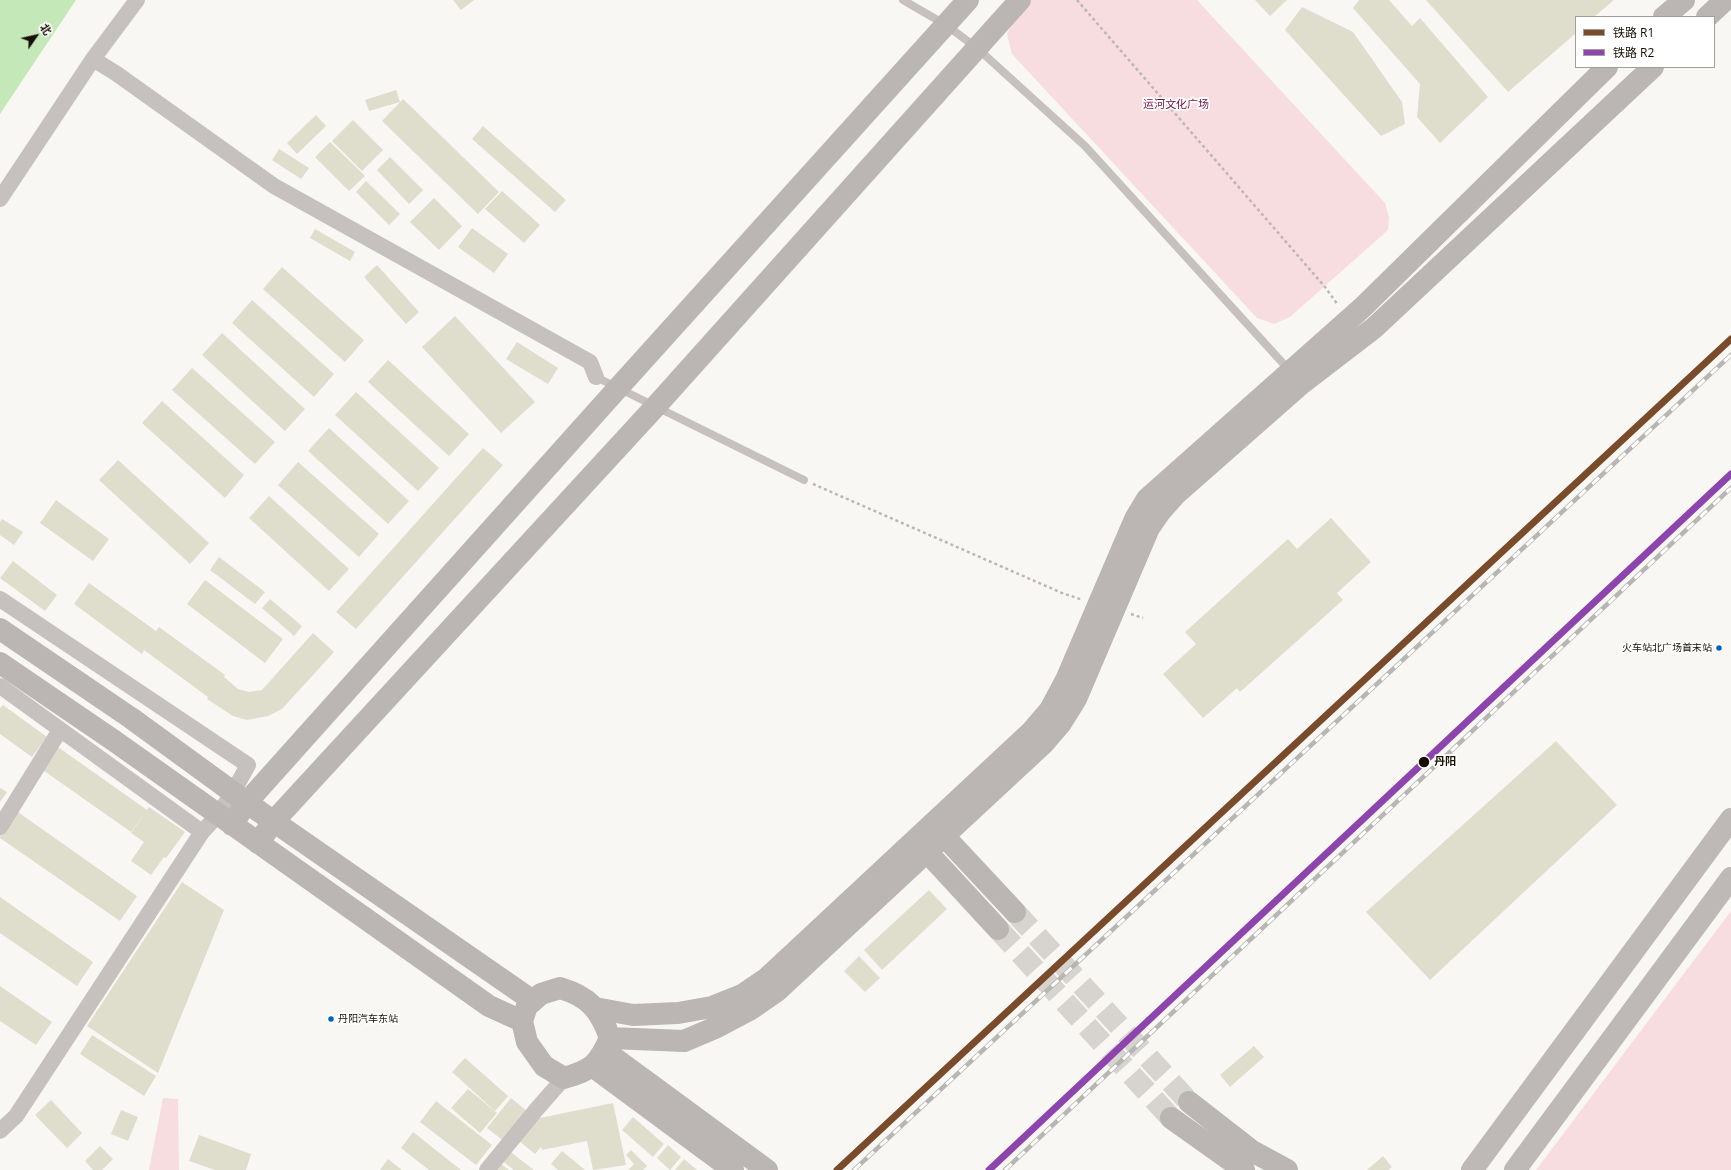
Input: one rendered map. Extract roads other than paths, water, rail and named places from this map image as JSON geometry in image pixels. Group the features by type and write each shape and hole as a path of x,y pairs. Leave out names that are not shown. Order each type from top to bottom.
{"main road":[{"path":"1472,1170 1731,819"},
{"path":"1515,1170 1731,878"}],"street":[{"path":"0,199 92,60 137,0"},
{"path":"0,1131 16,1116 202,832 225,820 241,797 618,388 968,0"},
{"path":"258,843 274,821 656,406 1020,0"},
{"path":"1665,16 1684,0"},
{"path":"1708,16 1725,0"},
{"path":"92,60 118,74 274,186 590,362 596,377"},
{"path":"1296,378 1349,319 1607,68"},
{"path":"602,1052 684,1040 717,1027 751,1009 777,991 932,839 1050,710 1106,607 1135,518 1147,499 1296,378 1374,328 1652,68"},
{"path":"0,599 248,765 241,797"},
{"path":"0,629 131,718 274,821 533,1001"},
{"path":"0,663 113,740 489,1006 522,1021"},
{"path":"0,686 202,832"},
{"path":"0,827 60,730"},
{"path":"932,839 1014,912"},
{"path":"932,839 998,929"},
{"path":"596,1008 633,1015 678,1013 712,1007 742,995 767,978 932,839"},
{"path":"487,1170 564,1078 585,1072 602,1052 604,1021 596,1008 577,993 560,988 541,994 527,1006 522,1021 527,1042 544,1066 564,1078"},
{"path":"602,1052 733,1170"},
{"path":"602,1052 767,1170"},
{"path":"1189,1102 1252,1151 1287,1170"},
{"path":"1171,1118 1244,1170"}],"lane":[{"path":"902,0 946,25 977,48 1085,146 1296,378"},
{"path":"596,377 804,480"}],"tunnel":[{"path":"1015,912 1189,1102"},
{"path":"998,929 1171,1118"}],"railway":[{"path":"854,1170 1731,355"},
{"path":"989,1170 1731,474"},
{"path":"1005,1170 1731,488"}],"rail line":[{"name":"R1","path":"837,1170 1731,339"},
{"name":"R2","path":"989,1170 1731,474"}],"place":[{"name":"火车站北广场首末站","path":"1719,648"},
{"name":"丹阳","path":"1424,762"},
{"name":"丹阳汽车东站","path":"331,1019"}],"park label":[{"name":"运河文化广场","path":"1176,105"}]}
